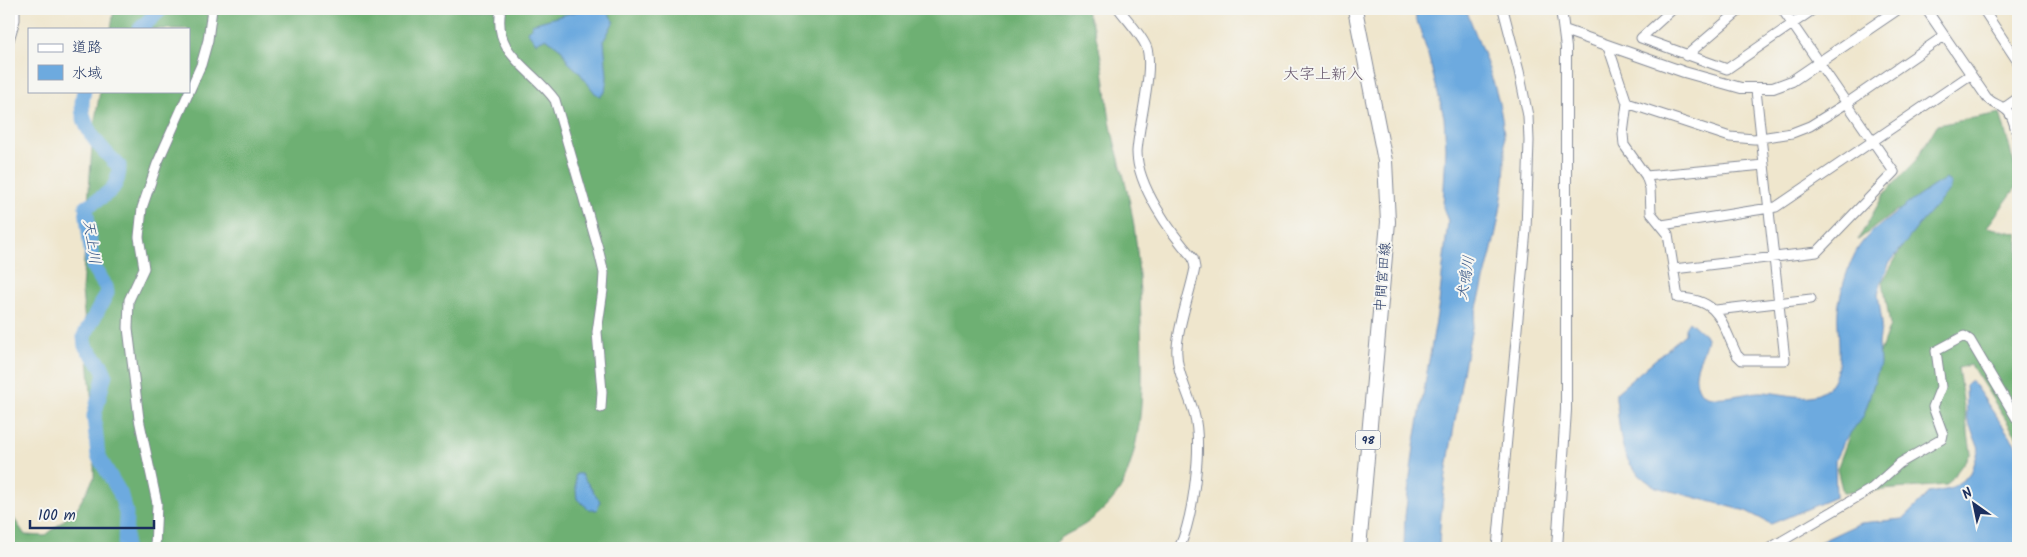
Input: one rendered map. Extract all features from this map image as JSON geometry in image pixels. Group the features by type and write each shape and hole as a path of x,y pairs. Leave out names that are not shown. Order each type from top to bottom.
{"main road":[{"name":"中間宮田線","path":"1355,9 1385,162 1388,222 1360,548"}],"street":[{"path":"9,40 15,20 15,9"},
{"path":"190,88 208,40 212,9"},
{"path":"501,9 498,26 502,38 516,61 546,88 555,100 598,248 604,273 597,332 602,392 601,408"},
{"path":"1119,9 1148,52 1146,92 1137,153 1140,168 1154,205 1193,258 1195,268 1177,348 1184,384 1198,430 1198,448 1186,532 1179,548"},
{"path":"1497,548 1526,230 1529,141 1528,116 1520,71 1503,9"},
{"path":"1556,548 1566,410 1564,30 1562,9"},
{"path":"1673,9 1641,38 1686,56 1727,69 1814,9"},
{"path":"1686,56 1741,9"},
{"path":"1674,269 1818,252 1894,172 1782,9"},
{"path":"1564,30 1684,72 1741,88 1756,90 1773,88 1792,81 1898,9"},
{"path":"1926,9 1987,98 1995,106 2004,108 2012,118 2018,139"},
{"path":"1983,9 2018,62"},
{"path":"1626,102 1730,137 1761,138 1792,133 1810,126 1847,103 1944,36"},
{"path":"1608,46 1626,102 1622,134 1624,145 1646,176 1650,188 1651,213 1668,234 1678,298 1693,298 1709,304 1716,310 1737,355 1742,360 1785,360 1756,90"},
{"path":"1662,225 1670,222 1776,207 1970,75"},
{"path":"155,548 157,503 139,419 128,328 129,300 144,268 139,237 142,208 157,164 188,92"},
{"path":"2004,108 2018,98"},
{"path":"1646,176 1764,165"},
{"path":"1716,310 1810,299"},
{"path":"1770,548 1871,489 1900,463 1942,439 1943,434 1933,407 1933,401 1942,387 1936,356 1940,347 1964,336 1970,340 2018,421"}],"green space":[{"path":"114,9 1085,9 1096,37 1103,66 1111,126 1133,218 1138,264 1142,365 1141,405 1135,445 1123,484 1116,496 1101,512 1084,525 1063,537 1051,548 9,548 9,511 25,535 45,536 76,510 94,478 94,428 82,290 93,132 100,92 190,92 190,28 111,28"},
{"path":"2000,113 2018,178 2018,185 1987,227 2018,234 2018,439 1971,365 1958,368 1971,453 1947,485 1843,493 1837,469 1890,325 1883,281 1921,214 1897,210 1858,240 1884,194 1915,162 1937,125"}],"water":[{"path":"585,9 605,9 614,21 604,40 607,77 605,92 600,96 595,93 579,72 568,62 562,50 546,38 536,43 527,31 532,28 532,24"},
{"name":"犬鳴川","path":"1413,9 1466,9 1495,87 1504,135 1504,184 1496,232 1465,362 1445,484 1439,548 1404,548 1405,516 1414,447 1439,303 1448,221 1443,207 1446,148 1444,117 1427,51"},
{"path":"1946,179 1951,183 1949,191 1919,225 1889,264 1881,283 1878,294 1882,322 1879,343 1880,364 1864,415 1842,444 1835,461 1836,497 1771,524 1746,511 1656,487 1637,473 1626,457 1623,448 1616,393 1685,334 1685,328 1689,321 1707,337 1696,377 1700,391 1705,395 1727,397 1765,392 1808,396 1821,392 1830,385 1838,366 1839,303 1848,270 1859,246 1870,234 1891,217"},
{"path":"1971,380 2018,448 2018,548 1807,548 1860,523 1903,519 1929,493 1950,489 1971,474 1979,449 1967,418 1966,384"},
{"path":"576,474 581,474 600,501 597,510 589,509 577,499"}],"waterway":[{"name":"天上川","path":"141,28 161,9"},
{"name":"天上川","path":"84,92 83,113 90,133 119,166 117,182 114,187 86,207 93,267 106,287 107,293 84,336 85,346 101,365 105,374 94,416 98,456 120,493 126,513 125,548"}],"district":[{"name":"大字上新入","path":"1323,74"}]}
